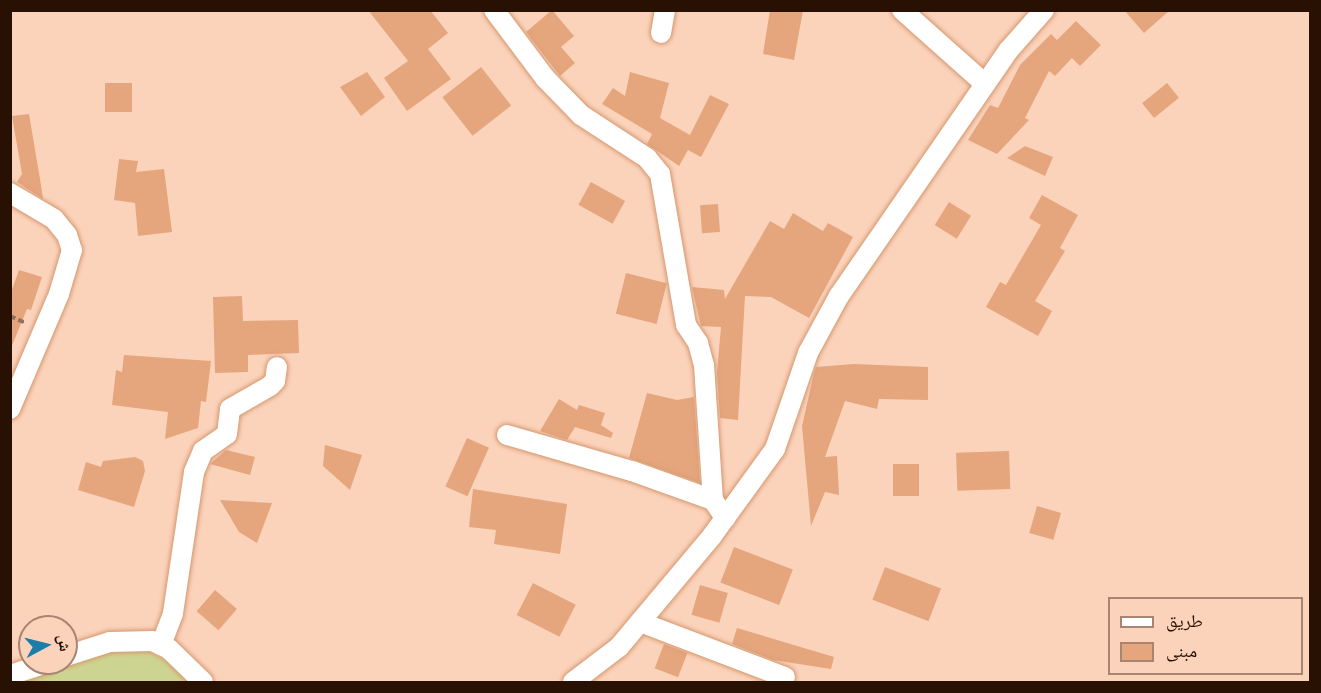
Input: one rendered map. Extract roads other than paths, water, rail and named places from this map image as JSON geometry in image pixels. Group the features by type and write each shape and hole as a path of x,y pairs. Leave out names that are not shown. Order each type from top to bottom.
{"street":[{"path":"494,10 545,78 581,115 647,158 660,174 686,325 698,343 704,365 713,500 725,518"},
{"path":"661,33 665,10"},
{"path":"902,10 985,84"},
{"path":"573,682 619,647 725,518 775,449 808,353 839,296 985,84 1044,10"},
{"path":"10,193 54,219 68,236 72,250 59,294 10,409"},
{"path":"161,645 173,613 194,472 202,452 226,434 230,409 275,381 276,367"},
{"path":"507,435 632,471 713,500"},
{"path":"640,622 785,678"},
{"path":"78,654 130,640 161,645 184,662 203,682"}]}
